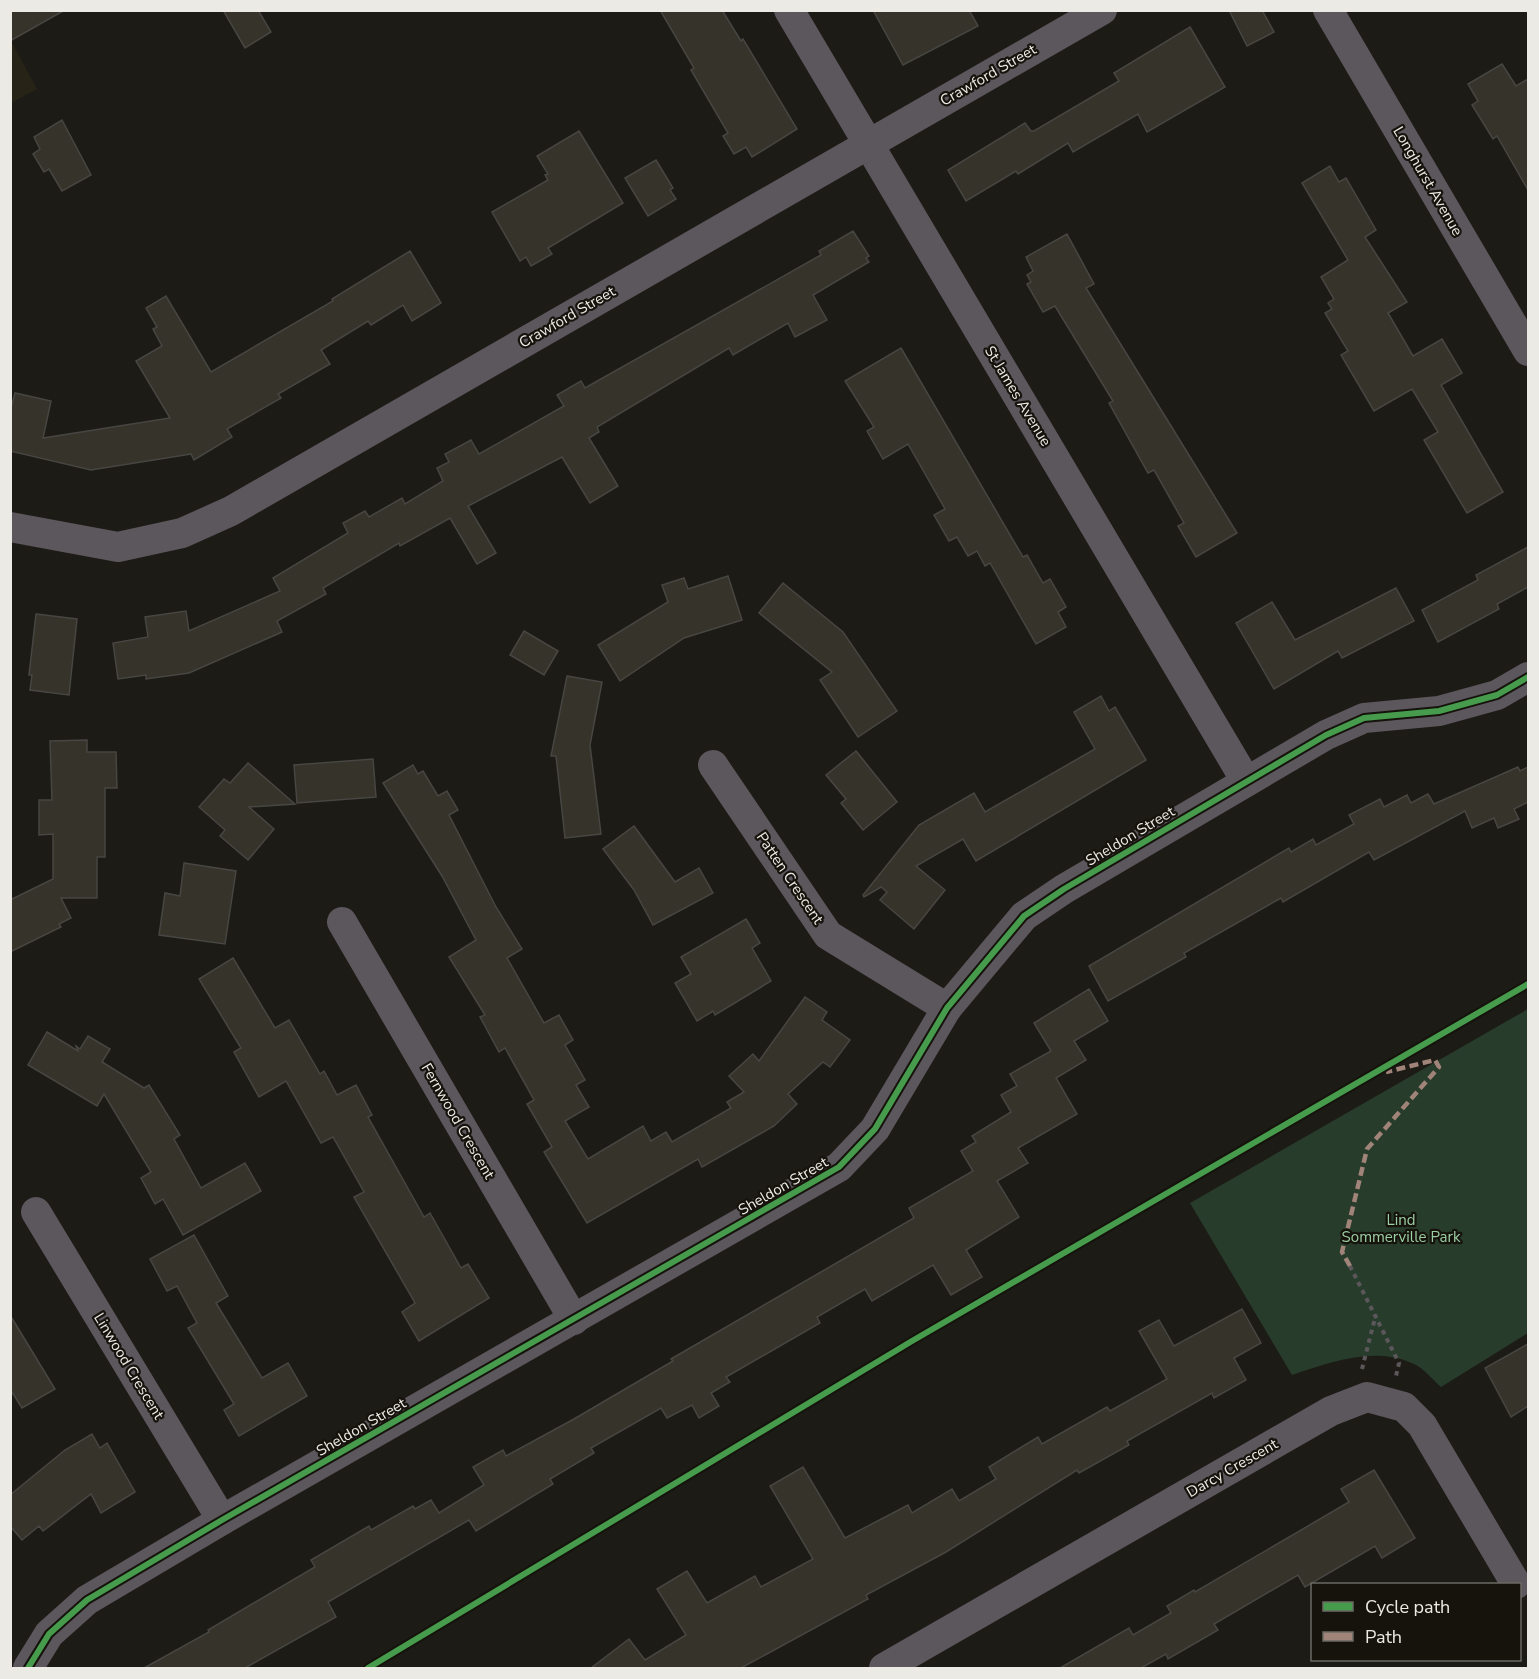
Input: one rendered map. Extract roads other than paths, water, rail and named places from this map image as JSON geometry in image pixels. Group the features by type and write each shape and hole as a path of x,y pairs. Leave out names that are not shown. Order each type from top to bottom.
{"street":[{"name":"St James Avenue","path":"789,10 1246,781"},
{"name":"Crawford Street","path":"10,527 118,547 182,533 231,511 1102,10"},
{"name":"Longhurst Avenue","path":"1328,10 1528,351"},
{"name":"Sheldon Street","path":"28,1668 49,1634 87,1600 222,1520 839,1167 875,1129 947,1008 1024,916 1064,889 1326,735 1364,718 1439,711 1497,695 1528,677"},
{"name":"Patten Crescent","path":"713,765 828,935 947,1008"},
{"name":"Fernwood Crescent","path":"342,922 573,1320"},
{"name":"Linwood Crescent","path":"36,1212 222,1520"},
{"name":"Darcy Crescent","path":"884,1668 1331,1411 1367,1397 1404,1407 1422,1425 1515,1583"}],"park label":[{"name":"Lind Sommerville Park","path":"1401,1228"}]}
